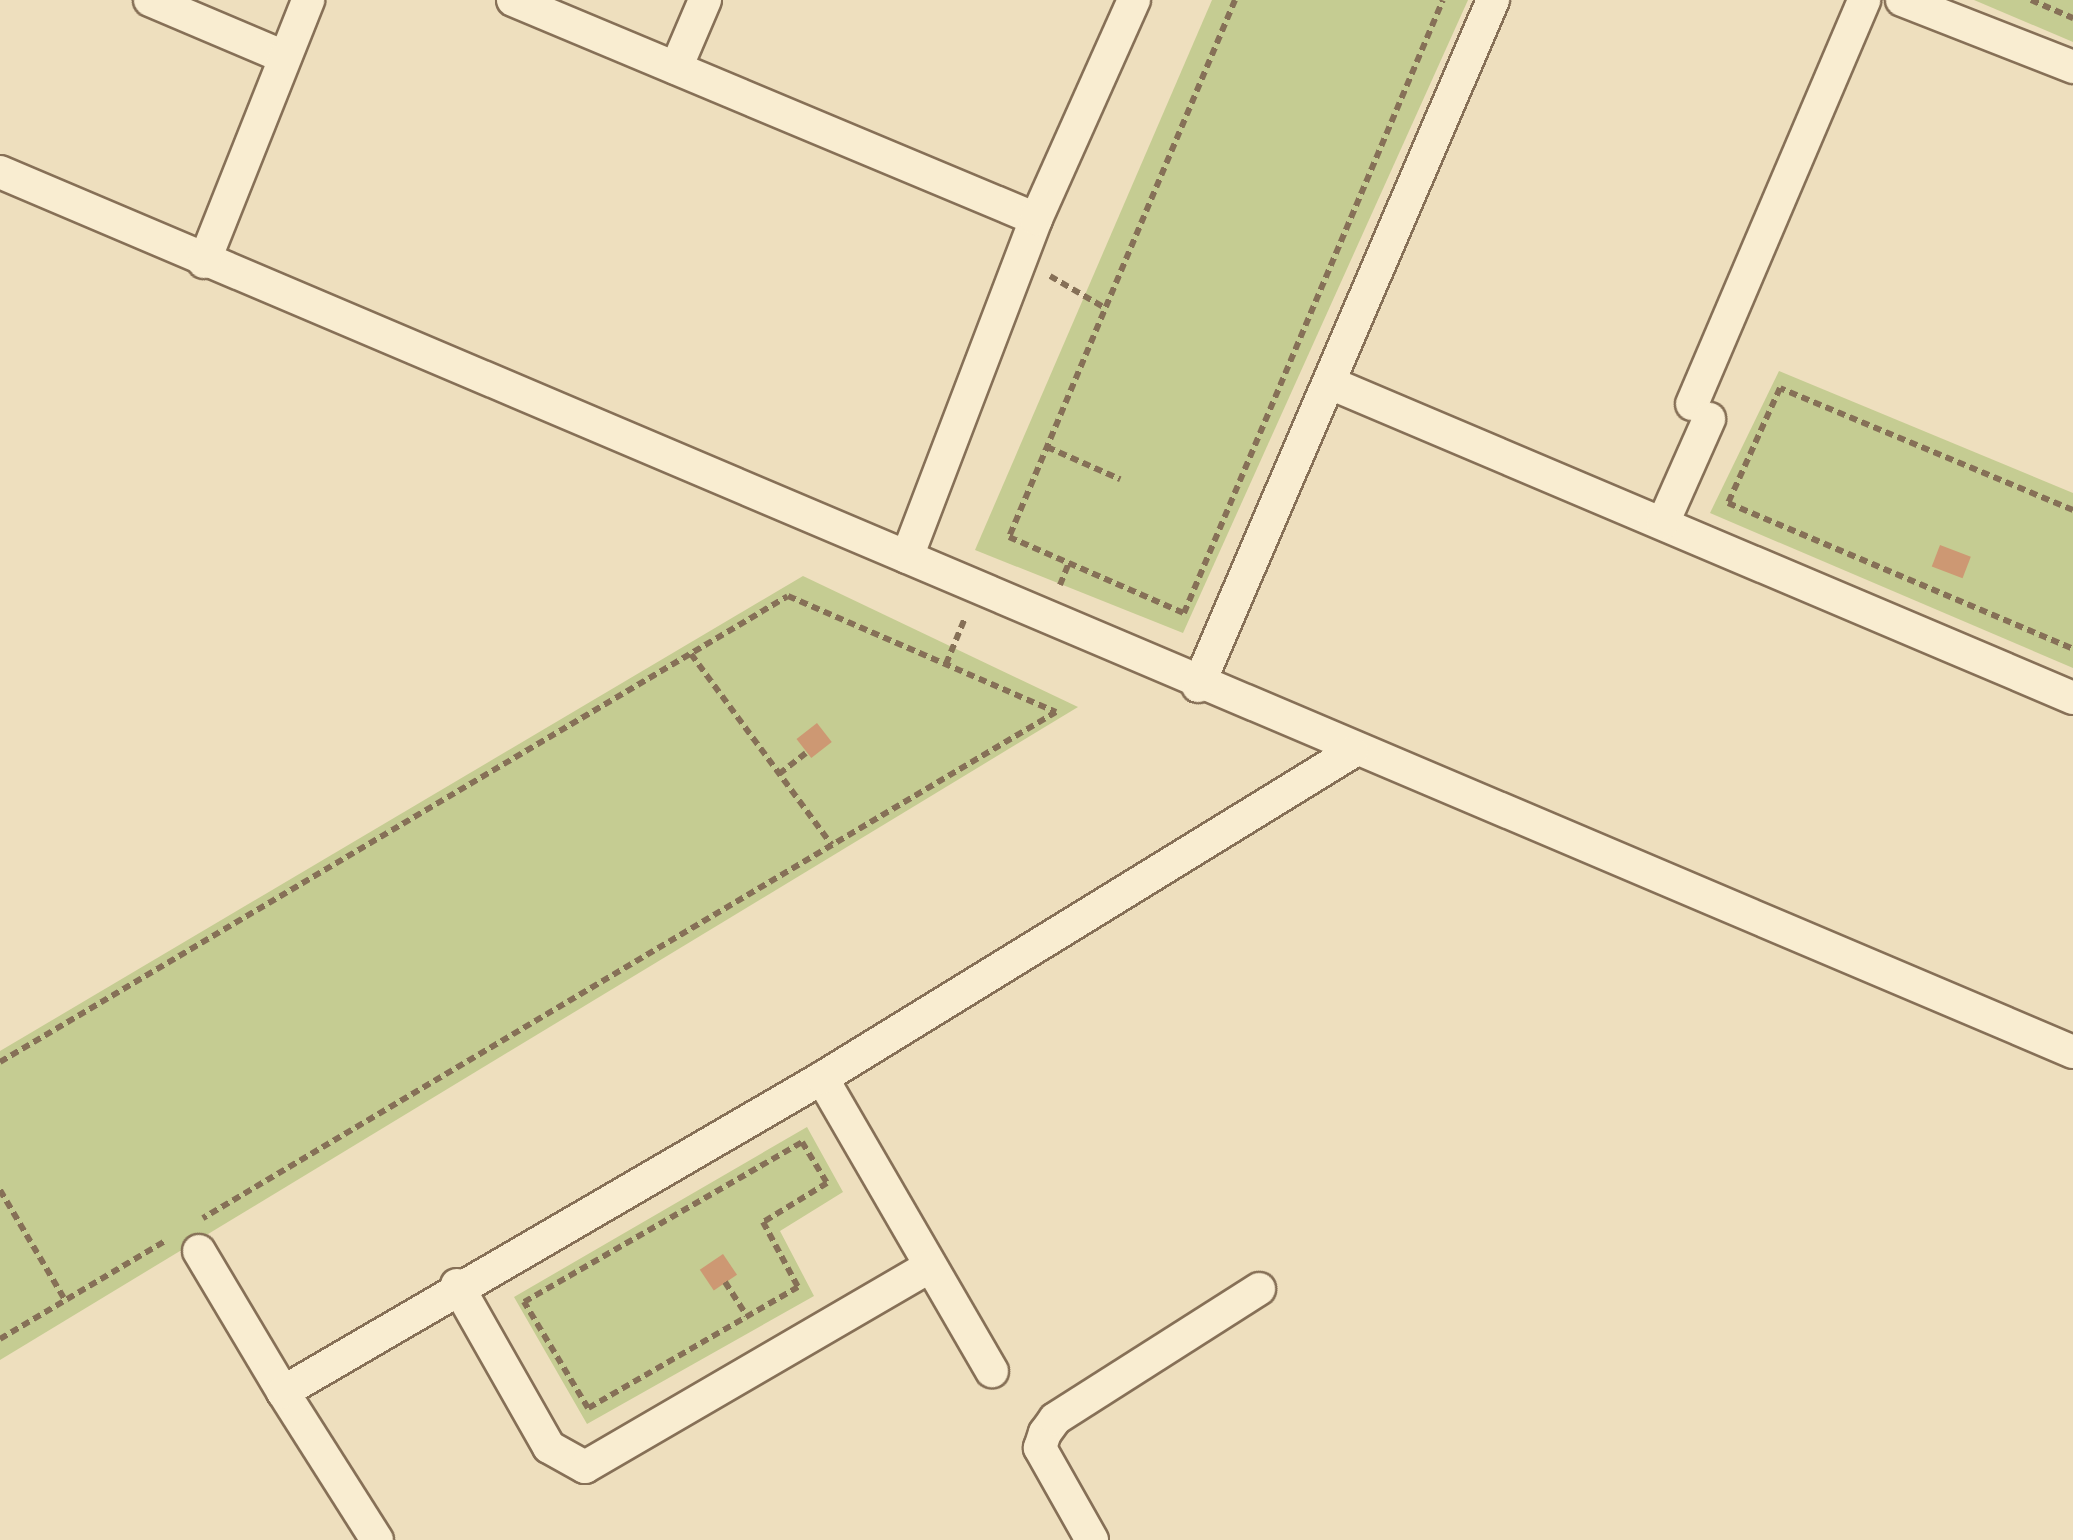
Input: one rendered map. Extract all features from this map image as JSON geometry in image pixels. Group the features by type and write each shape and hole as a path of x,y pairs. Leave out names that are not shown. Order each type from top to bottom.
{"street":[{"path":"150,0 284,57"},
{"path":"204,262 308,0"},
{"path":"514,0 1036,220"},
{"path":"676,68 705,0"},
{"path":"907,558 1036,220 1134,0"},
{"path":"1198,686 1493,0"},
{"path":"1663,522 1701,411 1864,0"},
{"path":"1902,0 2073,67"},
{"path":"0,172 1352,752 2073,1052"},
{"path":"1330,383 2073,698"},
{"path":"283,1392 457,1285 822,1078 1352,752"},
{"path":"822,1078 928,1267 992,1371"},
{"path":"199,1251 377,1540"},
{"path":"457,1285 549,1447 585,1467 928,1267"},
{"path":"1092,1540 1040,1448 1055,1419 1259,1288"}],"path":[{"path":"1235,0 1009,537 1184,613 1443,0"},
{"path":"2031,0 2073,18"},
{"path":"1021,260 1105,308"},
{"path":"2073,510 1780,388 1728,503 2073,649"},
{"path":"1046,447 1120,479"},
{"path":"946,664 977,589"},
{"path":"0,1062 788,596 1056,712 0,1339"},
{"path":"691,654 832,845"},
{"path":"779,774 806,752"},
{"path":"802,1142 827,1183 763,1222 798,1287 747,1316 588,1408 524,1302 802,1142"},
{"path":"0,1190 65,1300"},
{"path":"0,1215 11,1208"},
{"path":"725,1282 747,1316"}],"green space":[{"path":"1212,0 1468,0 1183,633 975,550"},
{"path":"1974,0 2073,0 2073,42"},
{"path":"1779,371 2073,493 2073,668 1710,513"},
{"path":"803,576 1078,707 0,1360 0,1051"},
{"path":"807,1127 843,1192 780,1231 814,1296 587,1424 514,1297"}],"building":[{"path":"1940,545 1971,557 1963,578 1932,566"},
{"path":"817,723 832,742 811,758 797,739"},
{"path":"723,1254 737,1275 714,1290 700,1270"}]}
